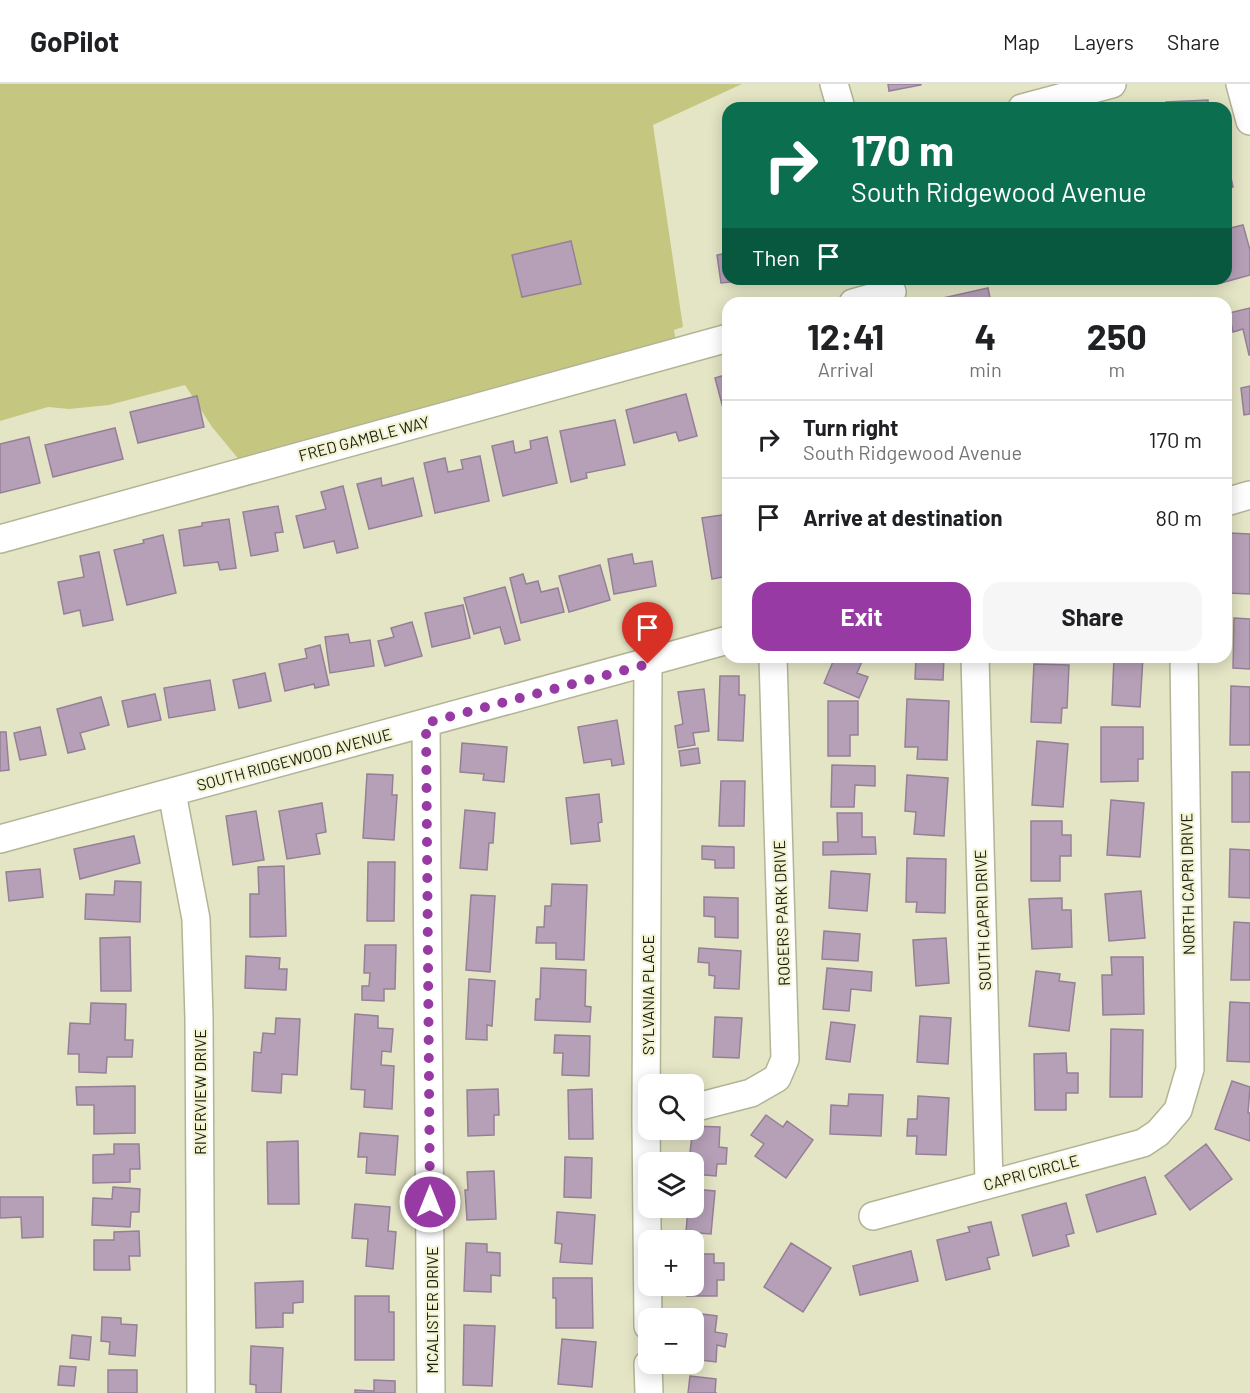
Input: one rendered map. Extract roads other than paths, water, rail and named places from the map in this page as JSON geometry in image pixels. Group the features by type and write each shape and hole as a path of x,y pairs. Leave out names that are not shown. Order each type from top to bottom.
{"street":[{"path":"834,84 839,102"},
{"path":"1044,102 1112,84"},
{"path":"1240,84 1250,121"},
{"path":"872,297 892,291"},
{"name":"FRED GAMBLE WAY","path":"0,539 722,340"},
{"path":"1232,500 1250,495"},
{"name":"SOUTH RIDGEWOOD AVENUE","path":"0,839 648,664 722,642"},
{"name":"ROGERS PARK DRIVE","path":"704,1105 751,1093 777,1078 785,1059 773,663"},
{"name":"SOUTH CAPRI DRIVE","path":"975,663 989,1183"},
{"name":"NORTH CAPRI DRIVE","path":"1178,1110 1190,1069 1184,663"},
{"name":"SYLVANIA PLACE","path":"647,1074 648,664"},
{"name":"MCALISTER DRIVE","path":"426,723 431,1393"},
{"name":"RIVERVIEW DRIVE","path":"172,792 196,919 199,1029 201,1393"},
{"name":"CAPRI CIRCLE","path":"873,1216 1143,1143 1158,1133 1178,1110"},
{"name":"SYLVANIA PLACE","path":"647,1140 648,1308"},
{"path":"648,1374 649,1393"}]}
